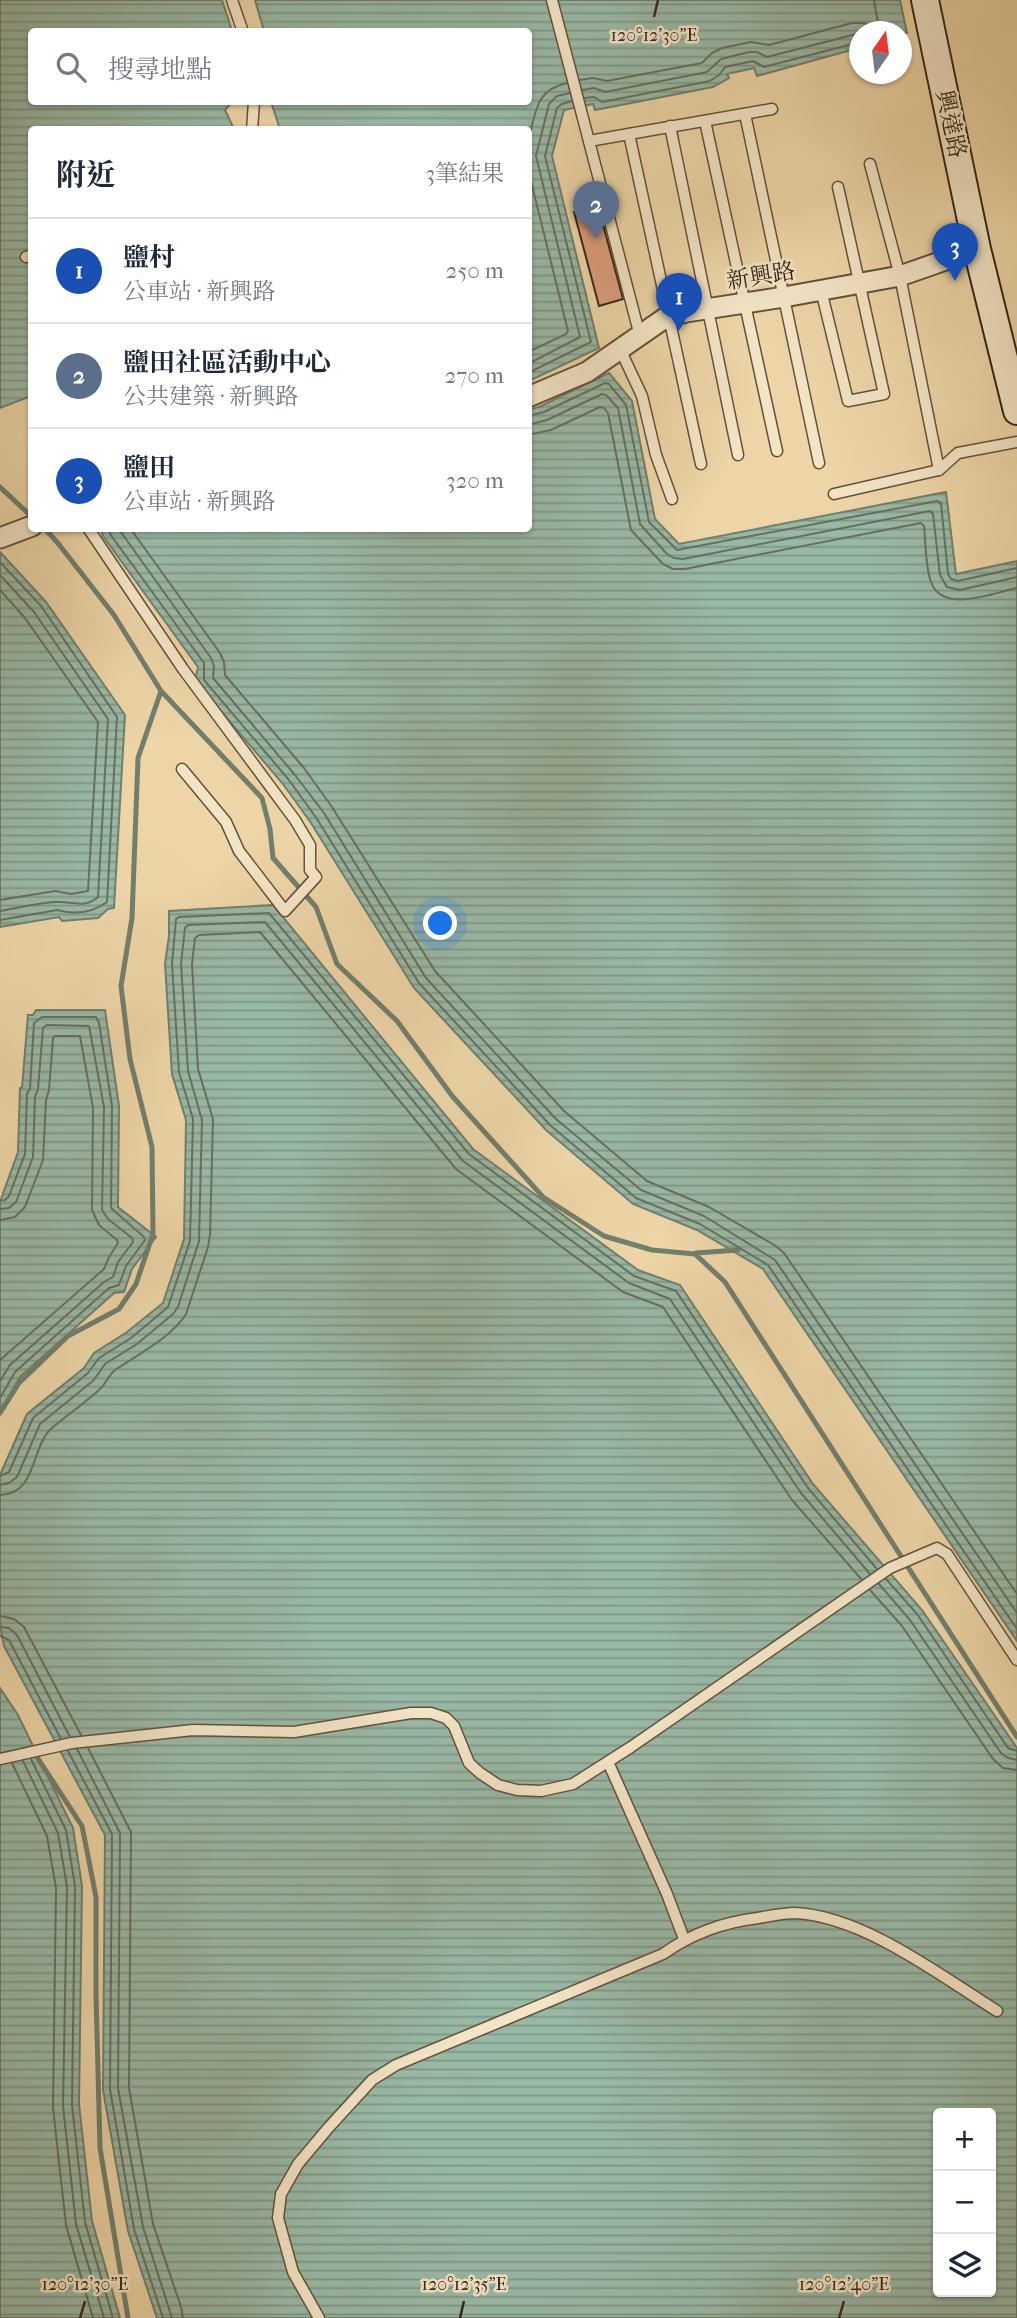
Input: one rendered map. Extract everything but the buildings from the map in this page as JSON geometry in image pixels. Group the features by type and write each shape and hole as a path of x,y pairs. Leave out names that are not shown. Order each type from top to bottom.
{"street":[{"name":"興達路","path":"925,0 977,249 1017,411"},
{"name":"新興路","path":"532,395 587,372 669,317 900,276 977,249"},
{"path":"2,537 28,527"}],"lane":[{"path":"232,0 242,28"},
{"path":"552,0 640,336"},
{"path":"252,126 254,105"},
{"path":"589,141 772,109"},
{"path":"745,114 819,463"},
{"path":"705,121 778,451"},
{"path":"670,127 738,455"},
{"path":"629,134 701,464"},
{"path":"870,164 900,276 939,470"},
{"path":"821,290 848,401 884,394 838,187"},
{"path":"620,349 642,396 656,455 672,499"},
{"path":"834,494 939,470 958,453 1017,442"},
{"path":"91,532 183,669 295,820 310,845 310,870 316,877 285,911 239,850 226,822 182,769"},
{"path":"0,1759 72,1742 193,1730 293,1732 411,1713 431,1713 446,1718 454,1726 469,1763 498,1784 517,1790 541,1791 573,1784 890,1568 937,1548 947,1554 1017,1660"},
{"path":"608,1762 667,1894 684,1939"},
{"path":"319,2318 293,2272 278,2218 281,2194 298,2164 372,2080 396,2065 663,1954 684,1939 738,1920 794,1913 824,1917 898,1948 997,2011"}],"water":[{"path":"0,0 222,0 231,28 28,28 28,105 229,105 225,110 233,126 28,126 28,397 0,408"},
{"path":"255,0 900,0 904,21 849,21 849,51 757,76 754,68 727,74 729,78 713,87 595,110 593,104 564,110 552,156 599,348 532,380 532,126 279,126 272,105 532,105 532,28 263,28"},
{"path":"609,373 632,401 655,519 679,544 946,492 956,574 1017,561 1017,1641 763,1269 697,1230 633,1204 546,1130 414,988 311,823 283,784 195,681 198,667 103,536 102,532 532,532 532,409"},
{"path":"0,552 46,602 125,715 114,908 108,909 98,918 62,921 59,917 0,927"},
{"path":"273,905 473,1149 638,1270 680,1285 813,1484 922,1610 1017,1748 1017,2318 157,2318 128,2231 103,2090 105,1835 4,1646 0,1627 0,1475 27,1414 84,1368 94,1353 127,1332 163,1303 184,1239 186,1120 172,1074 165,964 169,911"},
{"path":"36,1010 105,1010 119,1106 118,1207 156,1237 132,1269 124,1292 114,1293 20,1377 0,1412 0,1202 18,1152 20,1088 28,1015 33,1015"},
{"path":"0,1688 18,1715 73,1828 82,1886 79,2104 92,2221 120,2318 0,2318"}],"waterway":[{"path":"0,487 28,513"},
{"path":"48,532 114,615 161,691 262,798 270,829 273,858 316,907 337,964 397,1021 453,1097 543,1197 604,1236 652,1250 695,1254 725,1282 1017,1737"},
{"path":"0,1413 19,1383 68,1336 119,1309 136,1284 153,1234 152,1147 130,1059 121,986 132,918 138,758 161,691"},
{"path":"696,1253 738,1250"},
{"path":"35,1754 82,1826 96,1897 100,2148 128,2318"}],"place":[{"name":"鹽田社區活動中心","path":"596,239"},
{"name":"鹽田","path":"955,281"},
{"name":"鹽村","path":"679,331"}]}
